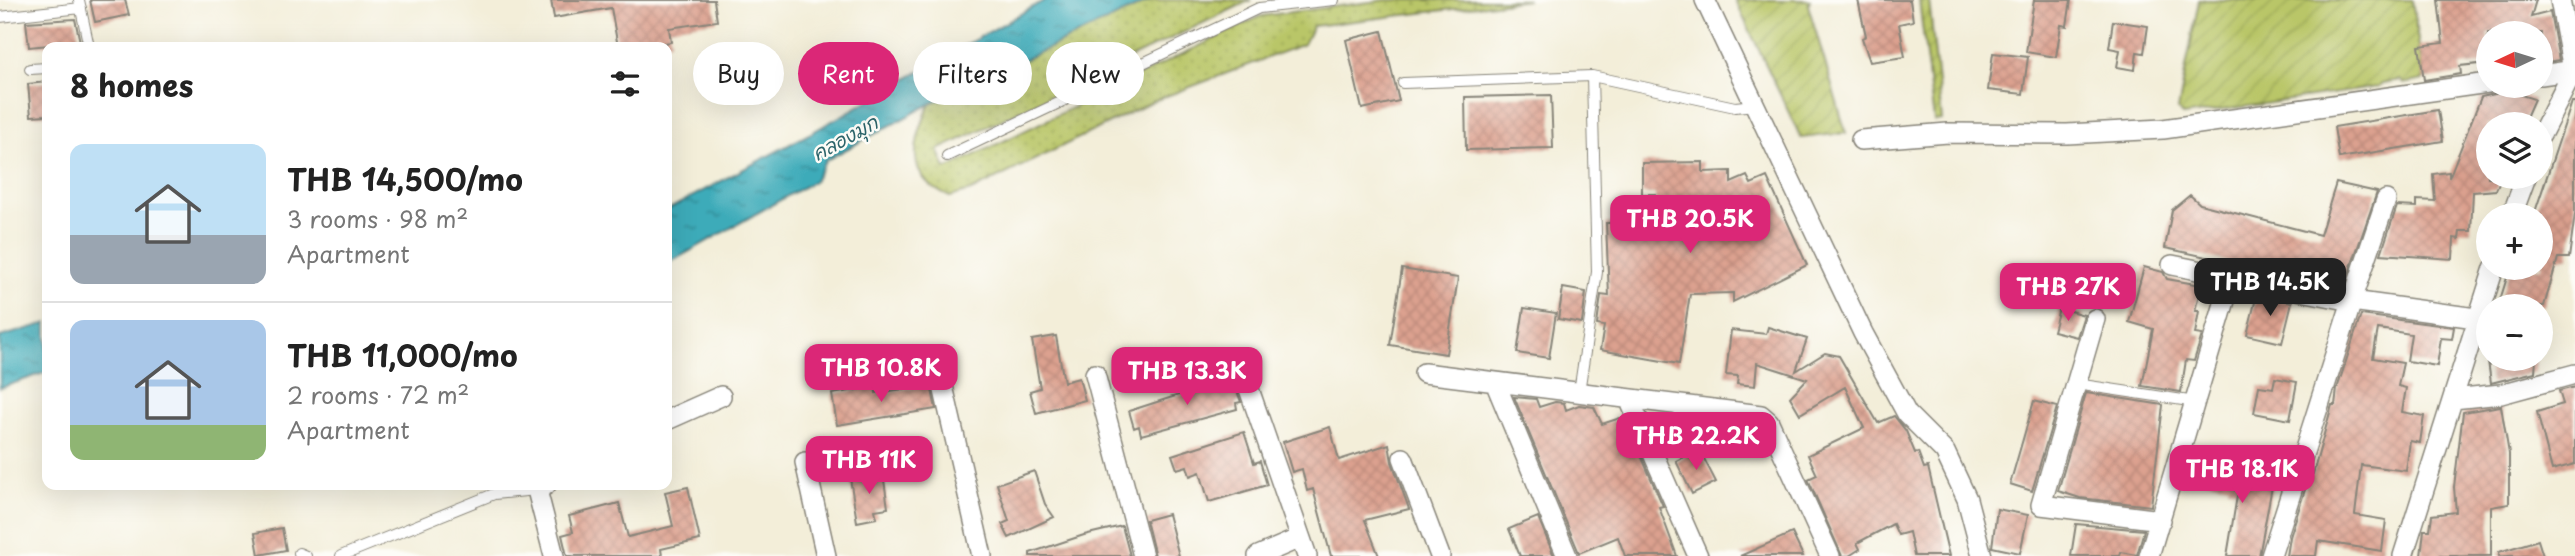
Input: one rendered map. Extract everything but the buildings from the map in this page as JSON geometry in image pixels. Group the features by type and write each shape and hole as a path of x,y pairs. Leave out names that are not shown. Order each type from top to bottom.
{"street":[{"path":"1705,0 1863,333 1907,414 1945,452 1967,499 1982,556"},
{"path":"2552,112 2574,69 2560,0"},
{"path":"2553,73 2574,69"},
{"path":"1861,140 1948,133 2067,134 2163,128 2476,85"},
{"path":"2271,556 2386,200"},
{"path":"2172,265 2352,301 2476,318 2403,556"},
{"path":"2149,556 2232,277"},
{"path":"2095,319 2041,505 2161,520"},
{"path":"1242,369 1304,547 1258,556"},
{"path":"1424,373 1762,415 1769,422 1830,556"},
{"path":"1095,374 1143,556"},
{"path":"2453,399 2501,394 2575,374"},
{"path":"1495,382 1567,556"},
{"path":"943,386 982,556"},
{"path":"672,418 721,396"},
{"path":"1629,399 1698,556"},
{"path":"1403,458 1440,556"},
{"path":"805,462 826,556"},
{"path":"541,490 554,556"}],"lane":[{"path":"947,156 1259,8 1334,0"},
{"path":"0,17 80,4 88,42"},
{"path":"30,69 42,68"},
{"path":"1579,392 1597,272 1592,76"},
{"path":"1403,83 1592,76 1735,107 1755,105"},
{"path":"2076,384 2196,402"},
{"path":"341,556 494,494 525,490"}],"green space":[{"path":"1151,0 1251,0 1144,51 1144,42 1062,42"},
{"path":"1386,0 1528,0 1313,26 1304,44 1156,100 971,191 950,197 925,180 919,169 916,146 930,105 1032,105 938,150 946,169 1078,105 1144,105 1144,73 1261,16"},
{"path":"1735,0 1810,0 1808,5 1846,133 1801,138"},
{"path":"1919,0 1929,0 1942,120 1934,121"},
{"path":"2199,0 2412,0 2424,80 2403,84 2400,80 2382,83 2378,87 2183,116 2178,110"},
{"path":"1046,49 1046,98 1032,105 1032,56"}],"water":[{"path":"1045,0 1151,0 1062,42 1046,42 1046,49 1032,56 1032,42 971,42"},
{"name":"คลองมุก","path":"913,75 913,105 928,105 826,160 814,181 672,261 672,207 860,105 899,105 899,83"},
{"path":"42,324 42,374 0,388 0,337"}]}
